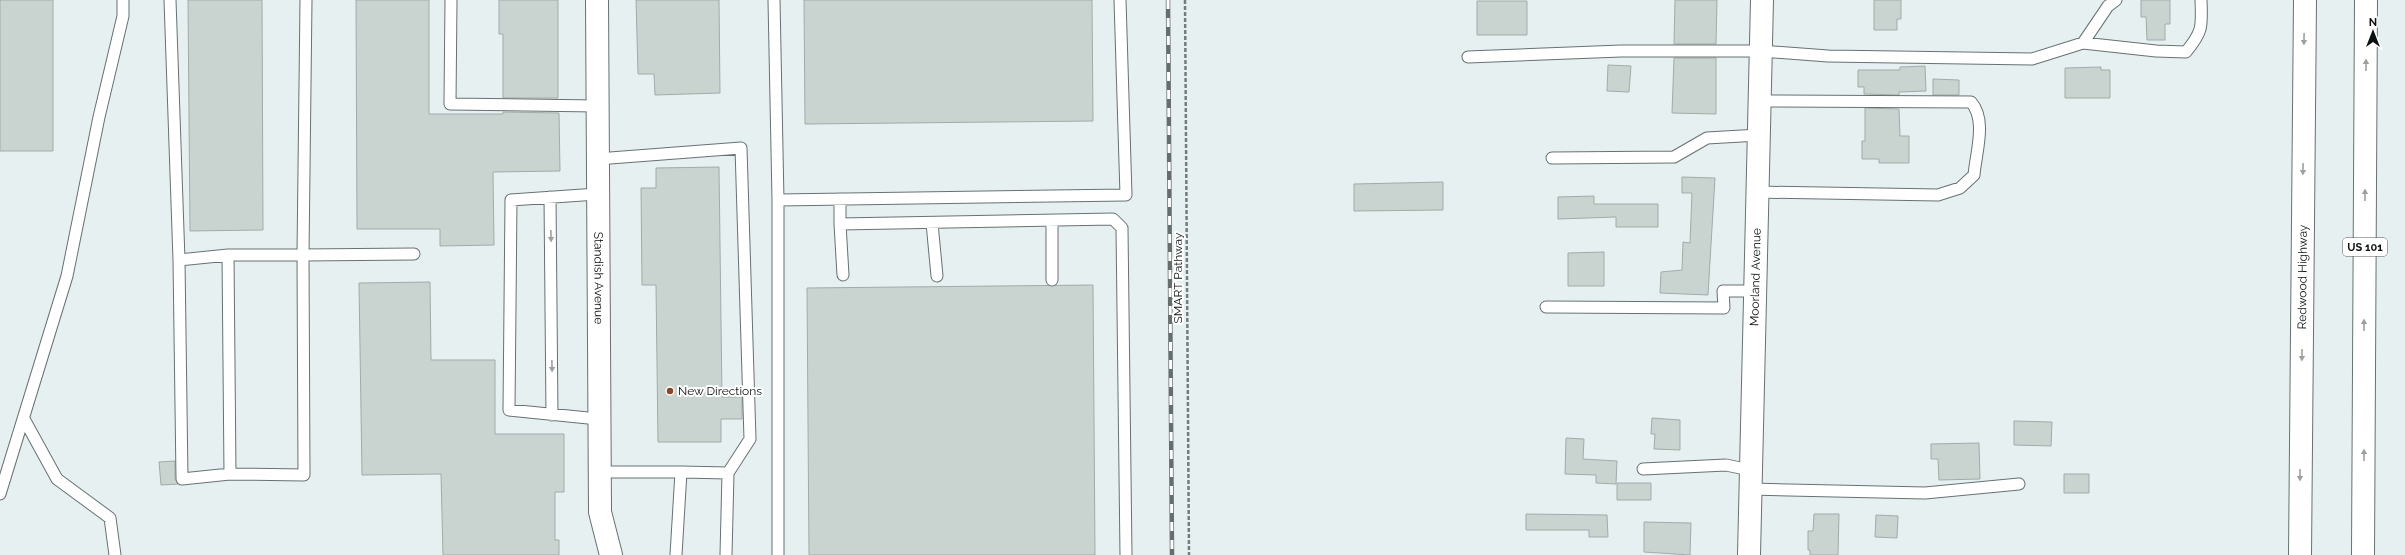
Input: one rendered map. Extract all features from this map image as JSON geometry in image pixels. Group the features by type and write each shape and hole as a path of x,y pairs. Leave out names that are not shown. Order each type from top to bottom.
{"main road":[{"name":"Standish Avenue","path":"597,0 598,419 600,512 611,555"},
{"name":"Moorland Avenue","path":"1749,555 1762,0"},
{"name":"Redwood Highway","path":"2300,555 2305,0"},
{"name":"US 101","path":"2363,555 2366,0"},
{"path":"2364,494 2368,555"}],"lane":[{"path":"0,494 24,419 66,276 99,117 123,16 123,0"},
{"path":"170,0 179,260 182,479 230,474 304,475 303,256 306,0"},
{"path":"451,0 450,104 597,106"},
{"path":"774,0 778,200 778,555"},
{"path":"778,200 1126,194 1120,0"},
{"path":"2083,43 2108,6 2116,0"},
{"path":"1468,57 1621,50 1761,51 1828,56 2032,59 2083,43 2156,51 2186,52 2199,36 2202,22 2201,0"},
{"path":"1757,192 1938,194 1960,188 1974,176 1980,119 1977,109 1971,102 1759,101"},
{"path":"1552,158 1674,157 1707,138 1759,135"},
{"path":"597,159 741,148 750,439 728,473 726,555"},
{"path":"597,194 511,200 509,410 598,419"},
{"path":"550,197 552,415"},
{"path":"840,199 843,274"},
{"path":"840,224 1113,219 1122,228 1126,555"},
{"path":"1052,221 1052,280"},
{"path":"932,223 936,276"},
{"path":"179,260 228,256 414,254"},
{"path":"228,256 230,474"},
{"path":"1546,307 1724,308 1723,291 1755,291"},
{"path":"24,419 57,479 110,518 115,555"},
{"path":"1643,469 1726,465 1750,480 1925,493 2020,484"},
{"path":"599,472 728,473"},
{"path":"676,555 681,472"}],"path":[{"name":"SMART Pathway","path":"1185,0 1189,555"}],"building":[{"path":"0,0 53,0 53,151 0,151"},
{"path":"188,0 262,0 263,230 190,231"},
{"path":"356,0 429,0 429,114 503,114 503,112 559,113 560,171 493,172 494,245 440,246 440,229 357,229"},
{"path":"499,0 558,0 558,98 503,98 503,34 499,34"},
{"path":"636,0 719,0 720,93 655,95 654,74 638,74"},
{"path":"804,0 1092,0 1093,121 805,124"},
{"path":"1675,0 1717,0 1716,44 1674,44"},
{"path":"1874,0 1901,0 1901,19 1897,19 1897,30 1874,30"},
{"path":"2141,0 2170,0 2170,24 2165,24 2165,40 2147,40 2146,17 2141,17"},
{"path":"1477,1 1527,1 1527,35 1477,35"},
{"path":"1674,58 1716,58 1716,114 1672,113"},
{"path":"1608,65 1631,66 1629,92 1607,91"},
{"path":"1925,66 1926,91 1899,92 1899,95 1864,94 1864,87 1858,87 1858,70 1900,70 1900,67"},
{"path":"2101,67 2101,70 2110,70 2110,98 2065,98 2065,68"},
{"path":"1933,79 1959,80 1959,95 1933,95"},
{"path":"1865,108 1899,109 1900,136 1909,136 1909,163 1879,163 1879,159 1862,159 1862,141 1865,141"},
{"path":"719,167 722,397 742,397 742,419 721,419 721,442 658,442 656,285 642,285 641,188 656,188 656,168"},
{"path":"1682,177 1715,178 1708,295 1660,293 1661,272 1682,270 1683,242 1690,243 1692,193 1682,193"},
{"path":"1443,182 1443,210 1354,211 1354,184"},
{"path":"1594,196 1594,204 1658,204 1658,227 1616,227 1616,217 1558,219 1558,197"},
{"path":"1604,252 1604,286 1568,286 1568,253"},
{"path":"430,282 431,360 495,360 495,434 564,434 564,492 555,492 555,540 559,540 559,555 443,555 441,474 362,475 359,283"},
{"path":"1093,285 1095,555 809,555 807,288"},
{"path":"1652,418 1680,420 1680,450 1654,449 1655,434 1651,434"},
{"path":"2014,421 2052,422 2051,446 2014,445"},
{"path":"1566,438 1584,439 1583,459 1617,461 1616,484 1596,483 1596,475 1565,474"},
{"path":"1979,443 1980,479 1939,480 1938,459 1931,459 1931,444"},
{"path":"175,461 175,479 178,484 161,485 159,462"},
{"path":"2064,474 2089,474 2089,493 2064,493"},
{"path":"1617,483 1651,483 1651,500 1617,500"},
{"path":"1526,514 1607,515 1608,537 1589,537 1589,530 1526,530"},
{"path":"1814,514 1839,514 1838,555 1810,555 1810,550 1808,550 1808,531 1813,531"},
{"path":"1876,515 1898,516 1897,538 1875,537"},
{"path":"1644,522 1691,523 1690,555 1644,552"}],"railway":[{"path":"1168,0 1172,555"}],"place":[{"name":"New Directions","path":"670,391"}]}
